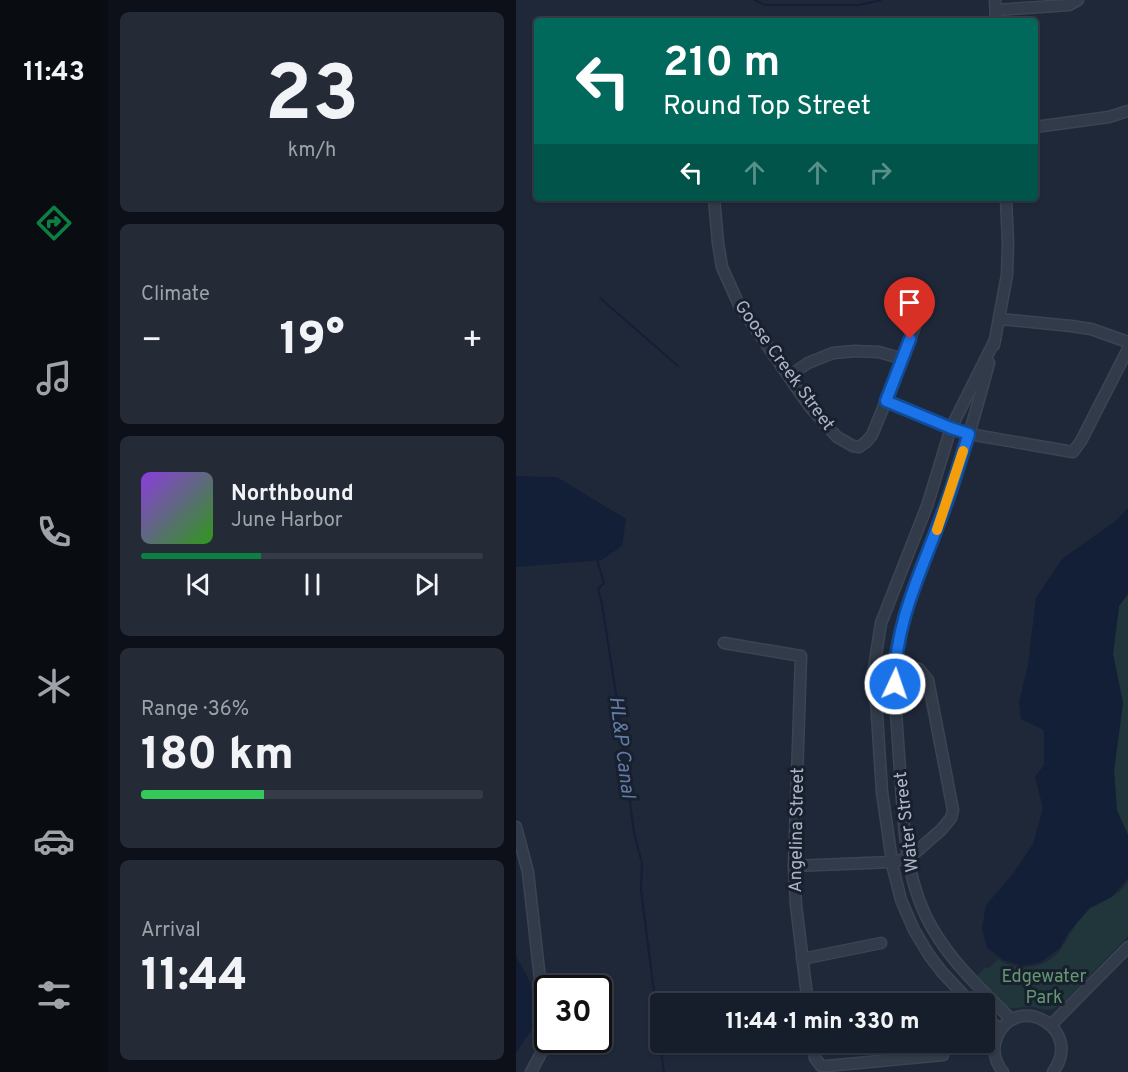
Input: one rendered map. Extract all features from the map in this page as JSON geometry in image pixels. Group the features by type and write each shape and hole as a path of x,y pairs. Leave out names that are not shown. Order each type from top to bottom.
{"street":[{"path":"996,10 1069,5 1077,0"},
{"path":"1038,126 1109,117 1128,111"},
{"name":"Goose Creek Street","path":"714,201 722,267 730,287 751,323 827,428 845,442 859,447 872,435 886,401"},
{"name":"Water Street","path":"1006,201 1007,275 1000,319 969,434 901,630 895,662 895,699 904,832 913,882 921,906 933,930 968,977 1012,1020"},
{"path":"925,301 886,401 969,434 1073,452 1081,441 1128,349"},
{"path":"1000,319 1071,326 1128,342"},
{"name":"Water Street","path":"962,993 929,955 914,930 901,900 892,862 882,792 874,668 881,623 927,506 951,428 995,340"},
{"path":"789,376 808,363 832,353 879,352 903,358"},
{"name":"Angelina Street","path":"724,643 801,656 794,866 796,905 807,993"},
{"path":"794,866 892,862 909,858 951,818 953,810 928,681 919,669 895,662"},
{"path":"876,704 895,699"},
{"path":"516,827 528,872 547,1042 531,1072"},
{"path":"802,959 881,943"},
{"path":"1052,1025 1128,947"},
{"path":"1003,1072 996,1061 994,1050 996,1040 1000,1030 1012,1020 1022,1016 1043,1019 1052,1025 1062,1048 1059,1070"},
{"path":"995,1025 1000,1030"},
{"path":"814,1053 821,1066 943,1055"},
{"path":"992,1072 996,1061"}],"green space":[{"path":"1128,594 1128,835 1117,810 1114,770 1123,703 1113,654 1119,606"},
{"name":"Edgewater Park","path":"1128,881 1128,936 1064,1002 1055,1008 1049,1010 1008,1007 995,999 995,993 989,993 975,978 997,959 1022,967 1047,962 1060,950 1085,912 1121,891"}],"water":[{"path":"516,476 557,477 626,519 622,546 602,560 516,567"},
{"path":"1128,508 1128,594 1119,606 1113,654 1123,703 1114,770 1117,811 1128,835 1128,878 1112,897 1090,908 1069,932 1060,948 1041,962 1023,966 1003,960 987,948 982,928 986,905 1012,875 1033,844 1043,808 1035,777 1044,765 1044,730 1021,719 1019,702 1028,665 1036,598 1062,559 1118,519"},
{"path":"516,956 530,982 534,1026 516,1053"}],"waterway":[{"path":"755,0 765,5 859,5 881,0"},
{"name":"HL&P Canal","path":"600,298 678,366"},
{"name":"HL&P Canal","path":"597,559 604,583 598,589 616,694 634,833 642,863 641,890 654,993"},
{"name":"HL&P Canal","path":"661,1053 664,1072"}],"slow traffic":[{"path":"937,530 963,451"}],"route":[{"path":"895,684 896,652 908,606 969,434 886,401 910,339"}]}
